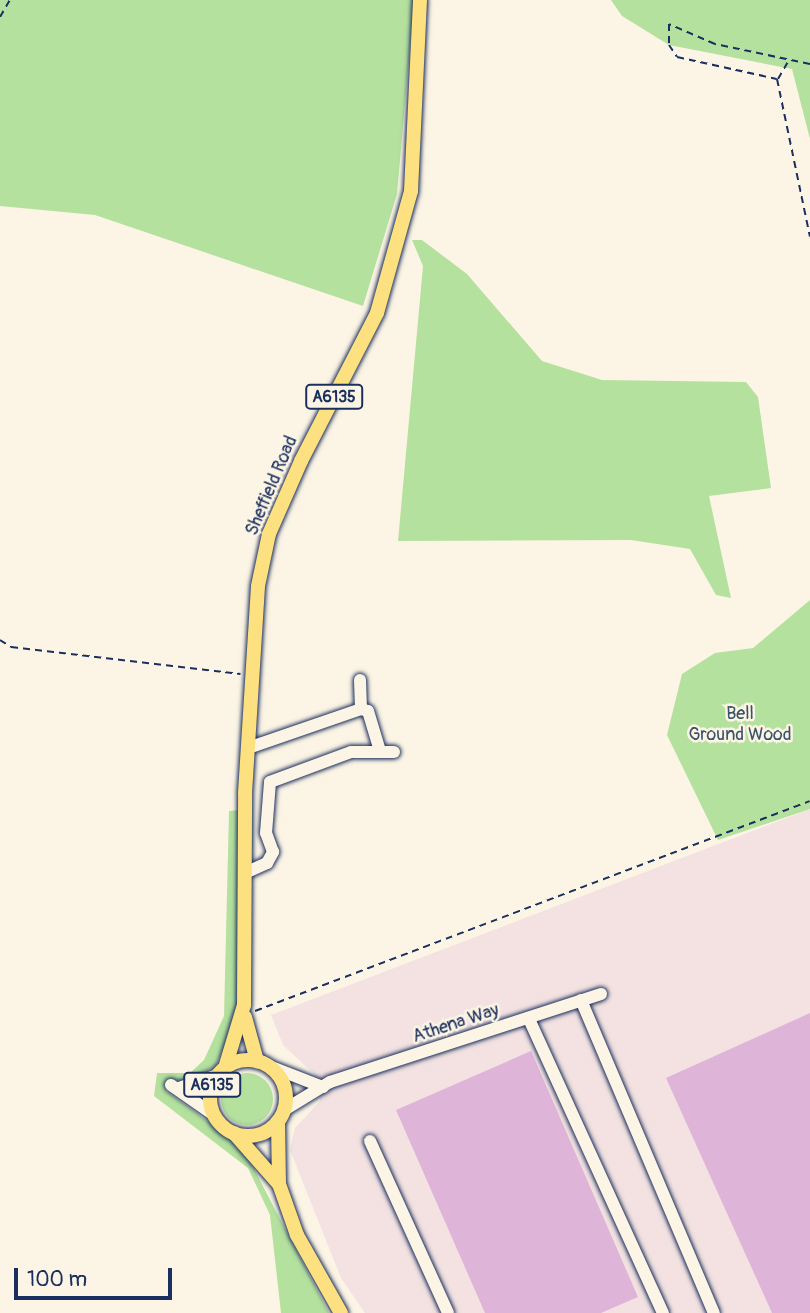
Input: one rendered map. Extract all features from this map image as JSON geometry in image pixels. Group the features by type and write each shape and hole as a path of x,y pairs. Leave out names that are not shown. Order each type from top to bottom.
{"main road":[{"name":"Sheffield Road","path":"221,1071 244,1009 250,676 269,534 377,313 411,191 420,0"},
{"name":"Sheffield Road","path":"244,1009 263,1063"},
{"name":"A6135","path":"279,1184 284,1086 263,1063 221,1071 210,1095 214,1115 258,1154 279,1184 297,1235 341,1313"},
{"path":"232,1132 257,1135 281,1116"}],"street":[{"path":"360,680 361,709"},
{"path":"248,748 361,709 368,711 380,751"},
{"path":"247,872 267,863 273,852 266,833 270,782 351,752 394,752"},
{"name":"Athena Way","path":"281,1116 323,1087 601,994"},
{"path":"582,1000 715,1313"},
{"path":"528,1019 663,1313"},
{"path":"263,1063 323,1087"},
{"path":"214,1115 175,1086 221,1071"},
{"path":"370,1142 448,1313"}],"path":[{"path":"0,17 10,0"},
{"path":"778,79 677,57 669,45 669,24 715,44 810,63"},
{"path":"790,59 778,79 810,237"},
{"path":"0,640 10,647 250,676"},
{"path":"244,1009 271,1010 810,801"}],"shaded area":[{"path":"810,809 810,1313 365,1313 341,1278 290,1150 295,1128 320,1101 315,1075 283,1045 271,1015"}],"green space":[{"path":"0,0 414,0 397,194 363,306 95,215 0,206"},
{"path":"611,0 810,0 810,139 792,69 669,45 622,16"},
{"path":"412,240 422,240 467,274 542,361 602,380 746,382 758,397 771,488 709,496 731,598 716,595 690,549 631,540 398,541 423,266"},
{"name":"Bell Ground Wood","path":"810,600 810,809 718,840 667,735 682,674 715,653 753,648"},
{"path":"239,810 240,1010 215,1067 180,1081 169,1079 166,1091 242,1146 329,1313 281,1313 270,1215 248,1168 154,1096 157,1073 190,1073 204,1060 224,1016 229,811"},
{"path":"247,1073 266,1080 273,1099 266,1118 247,1125 228,1118 221,1099 228,1080"}],"building":[{"path":"810,1013 810,1313 772,1313 666,1078"},
{"path":"531,1051 638,1297 601,1313 485,1313 396,1110"}]}
